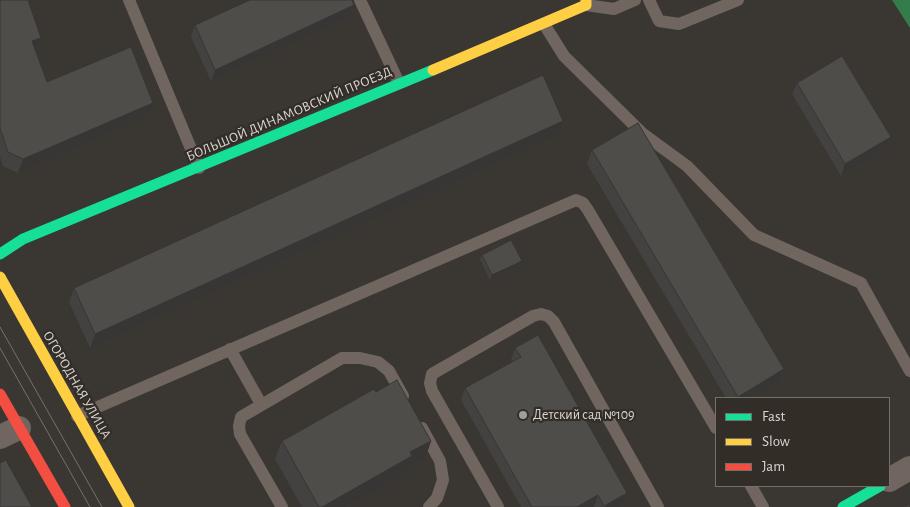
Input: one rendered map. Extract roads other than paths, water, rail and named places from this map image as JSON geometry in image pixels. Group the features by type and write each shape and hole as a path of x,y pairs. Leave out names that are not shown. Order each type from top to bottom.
{"street":[{"name":"БОЛЬШОЙ ДИНАМОВСКИЙ ПРОЕЗД","path":"0,254 23,239 199,168 544,24 586,3"},
{"name":"ОГОРОДНАЯ УЛИЦА","path":"0,277 129,507"},
{"path":"0,394 9,432 66,507"},
{"path":"890,479 910,468"},
{"path":"843,507 878,487"}],"lane":[{"path":"129,0 199,168"},
{"path":"360,0 399,83"},
{"path":"586,3 614,9 635,0"},
{"path":"649,0 659,21 679,24 738,0"},
{"path":"544,24 564,56 642,133 687,166 754,235 861,283 910,371"},
{"path":"77,416 576,200 583,203 588,210 715,426"},
{"path":"498,507 432,391 430,382 432,374 533,316 541,314 548,316 554,322 658,507"},
{"path":"230,349 261,404"},
{"path":"282,507 240,434 241,417 342,358 360,358 378,362 389,371 408,404"},
{"path":"417,420 440,462 443,480 437,498 429,507"},
{"path":"751,487 763,507"}],"tram line":[{"path":"0,327 102,507"},
{"path":"0,348 90,507"}],"place":[{"name":"Детский сад №109","path":"523,415"}]}
